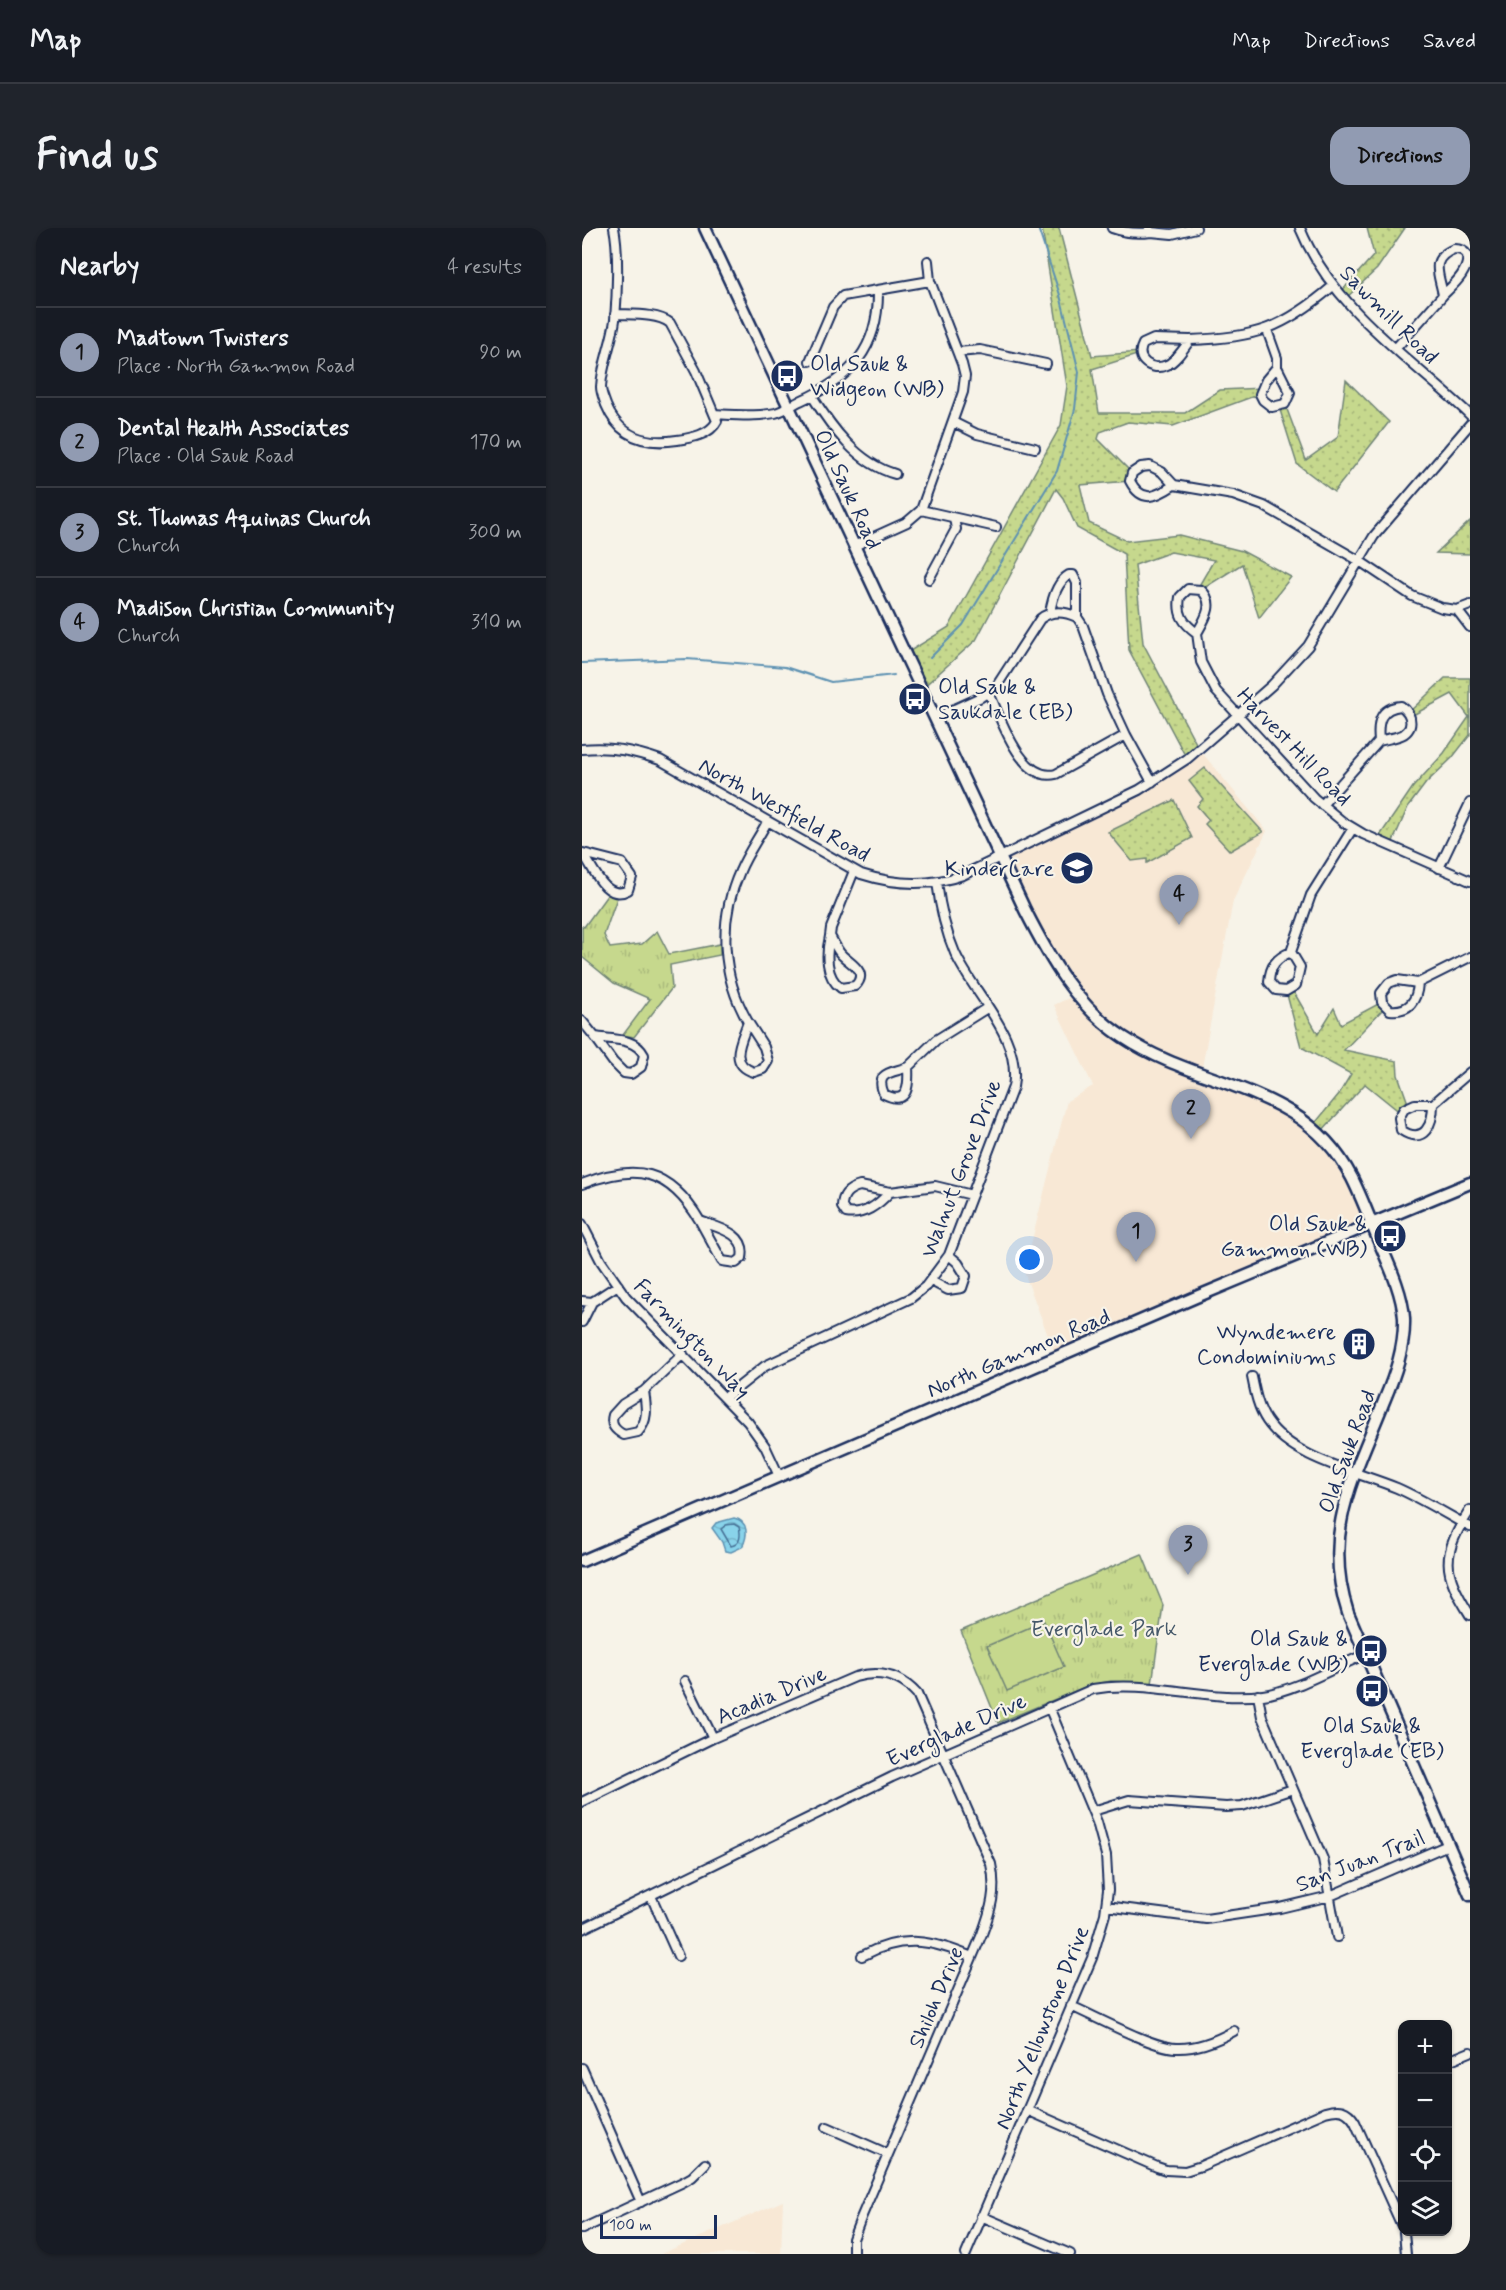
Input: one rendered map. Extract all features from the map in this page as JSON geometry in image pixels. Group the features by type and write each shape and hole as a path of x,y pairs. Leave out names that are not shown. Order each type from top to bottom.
{"street":[{"path":"614,228 615,315 603,368 601,390 609,411 624,432 641,439 675,441 694,437 716,425 715,414 684,346 670,322 656,317 615,315"},
{"name":"Old Sauk Road","path":"705,228 958,766 992,848 1000,857 1051,960 1068,985 1090,1011 1121,1036 1145,1050 1272,1101 1305,1120 1320,1133 1338,1155 1353,1180 1400,1297 1404,1317 1401,1350 1390,1385 1347,1494 1339,1528 1338,1566 1345,1604 1470,1895"},
{"path":"1112,228 1137,234 1150,230 1172,234 1196,228"},
{"name":"Sawmill Road","path":"1300,228 1316,261 1333,286 1364,320 1470,415"},
{"path":"1396,348 1467,270 1468,258 1461,249 1446,252 1438,261 1437,268 1443,295"},
{"path":"854,546 907,522 921,510 963,392 965,376 930,281 928,261"},
{"path":"810,361 833,308 839,299 848,293 930,281"},
{"path":"1190,340 1173,362 1162,367 1149,366 1142,360 1141,348 1148,340 1229,339 1267,330 1291,317 1333,286"},
{"path":"715,414 777,413 840,379 853,367 866,349 877,317 878,290"},
{"path":"1267,330 1277,367 1290,393 1285,404 1272,407 1263,400 1260,394 1266,380 1277,367"},
{"path":"958,352 980,350 1046,364"},
{"path":"812,396 828,423 857,453 872,465 895,474"},
{"path":"953,422 977,434 1035,448"},
{"name":"North Westfield Road","path":"582,749 595,747 630,750 660,760 854,871 893,882 913,884 937,882 963,875 1126,797 1152,782 1187,759 1272,685 1308,646 1358,560 1387,517 1470,424"},
{"path":"1174,485 1162,493 1149,496 1140,495 1130,481 1132,473 1142,467 1150,466 1162,472 1174,485 1233,495 1264,506 1358,560 1412,596 1442,608 1457,610 1470,605"},
{"path":"921,510 996,527"},
{"path":"929,579 956,529 954,518"},
{"path":"1050,613 1058,587 1064,578 1072,576 1077,583 1077,617 1089,643 1100,677 1126,735 1152,782"},
{"path":"1188,589 1201,590 1209,600 1208,612 1197,633 1185,625 1179,612 1180,597 1188,589"},
{"path":"1457,610 1470,627"},
{"path":"935,718 989,693 1003,679 1040,619 1050,613 1062,612 1077,617"},
{"name":"Harvest Hill Road","path":"1197,633 1201,662 1209,680 1296,780 1322,805 1353,828 1470,881"},
{"path":"989,693 1020,756 1031,770 1039,774 1048,776 1056,774 1126,735"},
{"path":"1322,805 1379,741 1400,736 1408,730 1411,720 1405,708 1401,706 1390,708 1382,714 1378,728 1379,741"},
{"path":"1439,868 1470,803"},
{"path":"748,1022 737,1049 737,1056 741,1065 754,1072 763,1069 768,1061 764,1047 748,1022 731,983 726,962 725,929 731,894 740,871 767,822"},
{"path":"1291,952 1300,967 1296,985 1286,991 1276,990 1269,982 1273,965 1276,960 1291,952 1311,896 1331,860 1353,828"},
{"path":"583,852 622,863 632,877 628,890 618,894 609,891 583,852"},
{"path":"830,936 838,951 859,970 861,977 855,986 841,988 834,981 827,958 830,936 834,920 854,871"},
{"name":"Walnut Grove Drive","path":"726,1397 765,1366 911,1298 931,1281 949,1256 1013,1087 1014,1078 1012,1053 1002,1030 956,953 943,918 937,882"},
{"path":"1418,983 1414,999 1406,1008 1398,1011 1390,1010 1382,1002 1381,993 1389,983 1404,980 1418,983 1470,957"},
{"path":"908,1067 909,1089 905,1094 898,1097 884,1094 880,1084 882,1078 891,1071 908,1067 936,1040 987,1008"},
{"path":"582,1021 624,1073 632,1074 641,1068 644,1055 637,1045 631,1042 595,1037"},
{"path":"1433,1104 1433,1118 1428,1129 1416,1135 1401,1130 1399,1118 1404,1109 1415,1104 1433,1104 1470,1072"},
{"path":"582,1184 611,1174 650,1175 678,1191 690,1204 722,1261 736,1263 742,1258 744,1251 742,1243 736,1235 700,1221"},
{"name":"North Gammon Road","path":"582,1561 1196,1297 1470,1183"},
{"path":"890,1192 866,1212 846,1213 842,1207 844,1195 860,1186 890,1192 935,1186 972,1195"},
{"name":"Farmington Way","path":"582,1224 601,1261 626,1297 726,1397 758,1434 779,1476"},
{"path":"931,1281 948,1290 962,1288 966,1276 963,1269 949,1256"},
{"path":"582,1322 592,1302 618,1285"},
{"path":"582,1301 592,1302"},
{"path":"644,1391 647,1415 644,1423 638,1432 624,1435 618,1432 613,1425 613,1414 623,1404 644,1391 683,1354"},
{"path":"1252,1377 1261,1410 1266,1420 1282,1437 1313,1456 1398,1489 1470,1527"},
{"path":"1470,1510 1450,1548 1448,1563 1450,1578 1470,1615"},
{"name":"Everglade Drive","path":"582,1929 944,1753 1093,1689 1115,1686 1227,1695 1258,1695 1292,1686 1366,1654"},
{"name":"Acadia Drive","path":"582,1802 713,1738 855,1677 878,1673 900,1680 917,1694 944,1753"},
{"path":"685,1681 713,1738"},
{"path":"1258,1695 1262,1717 1323,1859 1337,1938"},
{"name":"North Yellowstone Drive","path":"966,2254 1095,1949 1106,1906 1106,1855 1093,1811 1049,1707"},
{"name":"Shiloh Drive","path":"853,2254 853,2239 990,1912 994,1878 978,1833 944,1753"},
{"path":"1093,1811 1129,1800 1226,1807 1242,1806 1293,1789"},
{"name":"San Juan Trail","path":"1106,1906 1206,1919 1307,1903 1330,1896 1448,1845"},
{"path":"651,1896 678,1956"},
{"path":"862,1956 898,1942 920,1941 942,1945 972,1957"},
{"path":"1071,2006 1164,2046 1175,2048 1203,2046 1234,2031"},
{"path":"1452,2059 1470,2052"},
{"path":"582,2068 641,2202"},
{"path":"1027,2110 1157,2168 1175,2171 1201,2166 1325,2112 1338,2109 1350,2114 1356,2122 1398,2217"},
{"path":"826,2127 888,2154"},
{"path":"582,2229 683,2182 692,2177 705,2164"},
{"path":"981,2216 1070,2254"},
{"path":"1404,2236 1406,2254"}],"shaded area":[{"path":"1199,749 1267,831 1233,901 1201,1073 1272,1101 1330,1144 1372,1224 1056,1357 1024,1272 1067,1101 1093,1086 1054,1005 1075,995 1000,857 1126,797"},
{"path":"783,2201 781,2254 661,2254"}],"green space":[{"path":"1042,228 1059,228 1092,356 1140,352 1140,354 1092,369 1099,413 1185,413 1220,390 1262,388 1260,394 1173,426 1128,422 1100,432 1098,439 1132,473 1130,481 1080,485 1089,523 1127,541 1179,535 1242,551 1291,577 1259,618 1242,564 1201,590 1197,589 1214,560 1171,552 1135,565 1143,643 1199,749 1187,759 1129,650 1124,554 1077,528 1063,498 1056,489 976,640 921,689 905,654 949,627 1061,425 1067,386"},
{"path":"1367,228 1405,228 1377,269 1344,300 1339,294 1374,255"},
{"path":"1346,380 1389,422 1334,492 1297,464 1279,407 1285,404 1306,460 1338,437"},
{"path":"1470,521 1470,554 1436,553"},
{"path":"1445,678 1470,678 1470,735 1452,758 1426,783 1408,807 1391,846 1377,840 1413,787 1444,753 1469,717 1452,694 1411,716 1408,713"},
{"path":"1205,768 1263,832 1230,851 1205,824 1209,820 1197,806 1203,799 1189,781"},
{"path":"1174,800 1192,838 1147,863 1147,859 1132,861 1108,832"},
{"path":"608,894 617,898 604,935 610,948 642,944 657,931 669,954 720,944 720,955 670,965 672,988 634,1037 623,1035 650,999 614,983 582,957 582,926 584,927"},
{"path":"1292,989 1318,1034 1334,1008 1341,1024 1382,1002 1385,1007 1344,1050 1397,1061 1398,1075 1409,1106 1401,1113 1365,1084 1320,1133 1312,1127 1339,1094 1351,1074 1301,1047 1286,991"},
{"name":"Everglade Park","path":"1142,1554 1163,1605 1152,1684 1111,1681 1087,1686 998,1723 961,1631"},
{"path":"1044,1621 1064,1667 1007,1691 987,1646"}],"water":[{"path":"734,1518 745,1526 745,1538 742,1547 731,1552 725,1551 722,1542 712,1528 716,1523"}],"waterway":[{"path":"930,658 963,625 1057,471 1075,409 1079,372 1060,295 1038,228"},
{"path":"582,663 687,659 785,667 831,682 894,675"}],"place":[{"name":"Old Sauk & Widgeon (WB)","path":"787,376"},
{"name":"Old Sauk & Saukdale (EB)","path":"915,699"},
{"name":"KinderCare","path":"1077,868"},
{"name":"Madison Christian Community","path":"1179,925"},
{"name":"Dental Health Associates","path":"1191,1139"},
{"name":"Old Sauk & Gammon (WB)","path":"1390,1236"},
{"name":"Madtown Twisters","path":"1136,1262"},
{"name":"Wyndemere Condominiums","path":"1359,1344"},
{"name":"St. Thomas Aquinas Church","path":"1188,1575"},
{"name":"Old Sauk & Everglade (WB)","path":"1371,1651"},
{"name":"Old Sauk & Everglade (EB)","path":"1372,1691"}]}
